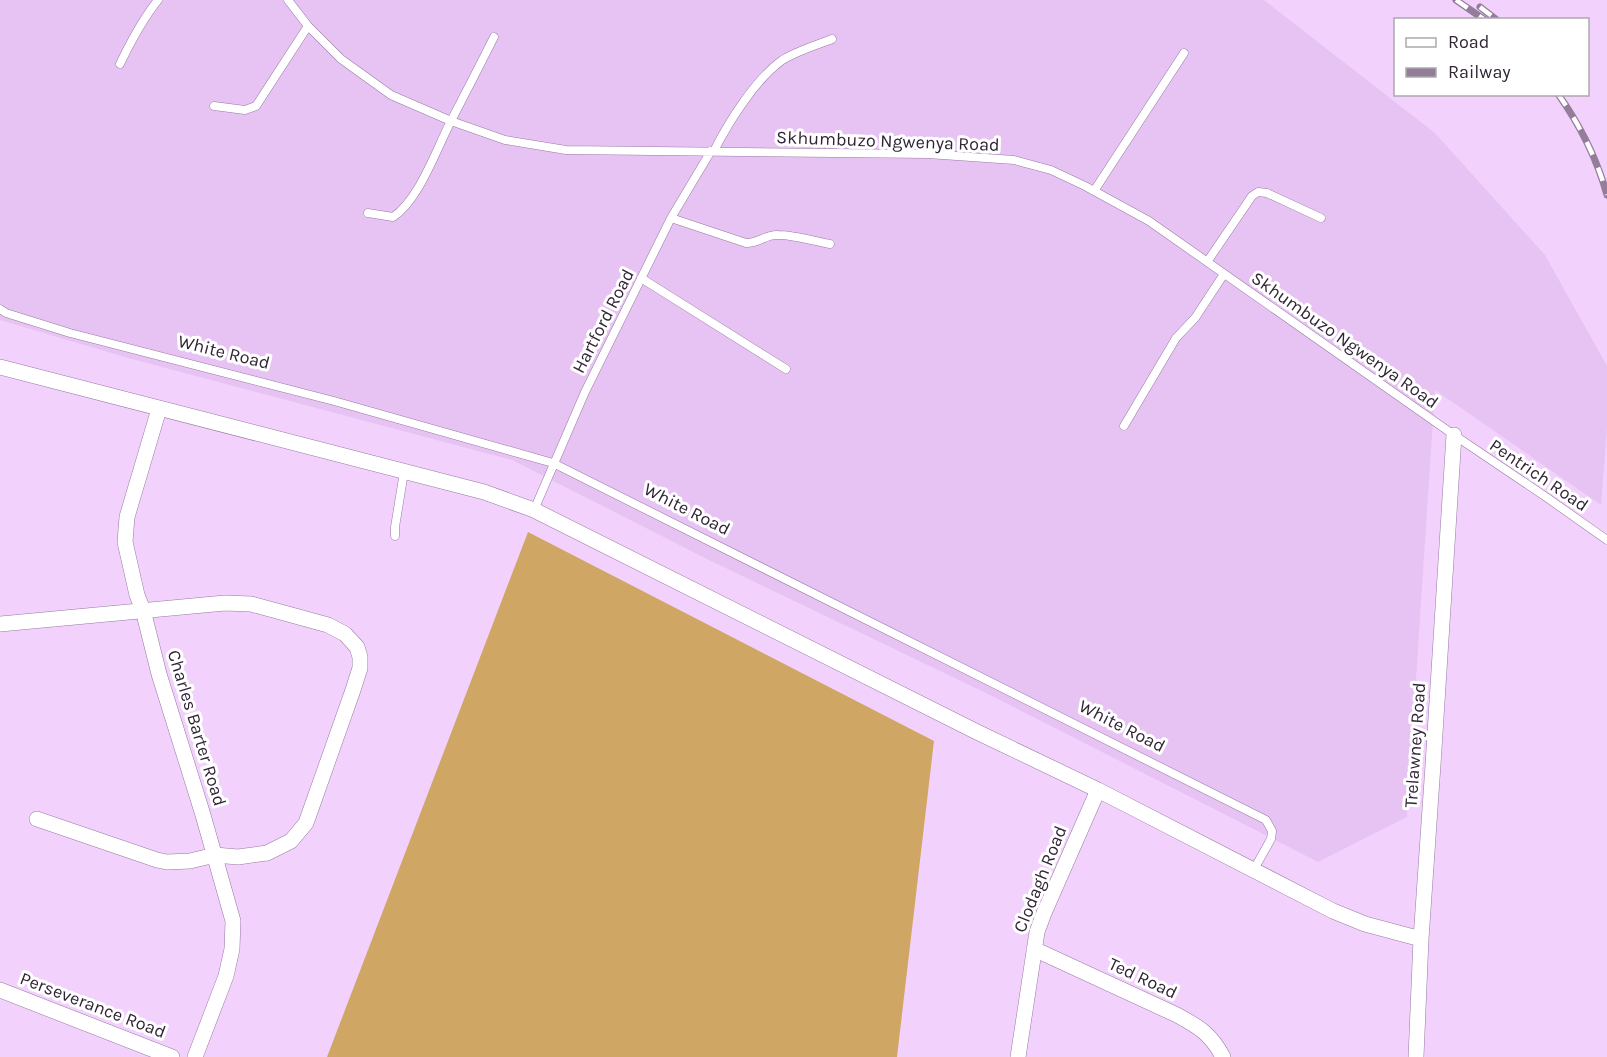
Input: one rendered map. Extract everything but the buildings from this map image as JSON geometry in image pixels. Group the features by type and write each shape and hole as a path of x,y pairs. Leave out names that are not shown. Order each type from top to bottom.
{"street":[{"path":"0,367 484,492 534,510 977,732 1098,790 1333,911 1365,924 1421,939"},
{"name":"Charles Barter Road","path":"159,409 127,518 125,543 159,674 233,921 232,949 226,976 195,1057"},
{"name":"Trelawney Road","path":"1416,1057 1421,939 1454,435"},
{"path":"0,624 225,603 251,604 328,625 345,634 357,646 360,657 360,668 353,690 306,824 291,841 267,853 238,857 214,855 190,861 167,862 37,819"},
{"name":"Clodagh Road","path":"1018,1057 1034,949 1044,913 1098,790"},
{"name":"Ted Road","path":"1034,949 1177,1015 1200,1028 1212,1038 1223,1057"},
{"name":"Perseverance Road","path":"0,990 172,1057"}],"lane":[{"path":"120,64 139,27 158,0"},
{"name":"Skhumbuzo Ngwenya Road","path":"288,0 308,27 341,59 391,95 451,121 505,140 566,150 928,154 1014,160 1051,170 1149,221 1454,435"},
{"path":"214,106 245,111 256,106 308,27"},
{"path":"368,213 393,217 404,207 428,170 494,38"},
{"name":"Hartford Road","path":"534,510 585,392 671,218 732,119 766,75 782,61 832,39"},
{"path":"1094,191 1184,54"},
{"path":"1207,262 1252,196 1258,192 1321,218"},
{"path":"671,218 746,243 754,243 777,234 830,244"},
{"path":"1124,426 1176,338 1195,318 1224,274"},
{"path":"641,278 786,369"},
{"name":"White Road","path":"0,309 6,313 70,333 334,401 554,464 1266,820 1272,831 1271,839 1253,871"},
{"name":"Pentrich Road","path":"1454,435 1607,540"},
{"path":"395,536 394,527 404,472"}],"shaded area":[{"path":"0,0 1264,0 1435,133 1545,255 1607,366 1607,428 1601,505 1435,390 1407,817 1318,862 992,696 707,559 512,460 128,358 0,320"},
{"path":"528,532 934,741 897,1057 327,1057"}],"railway":[{"path":"1456,0 1482,18"},
{"path":"1480,7 1494,18"},
{"path":"1559,96 1587,143 1607,195"}]}
